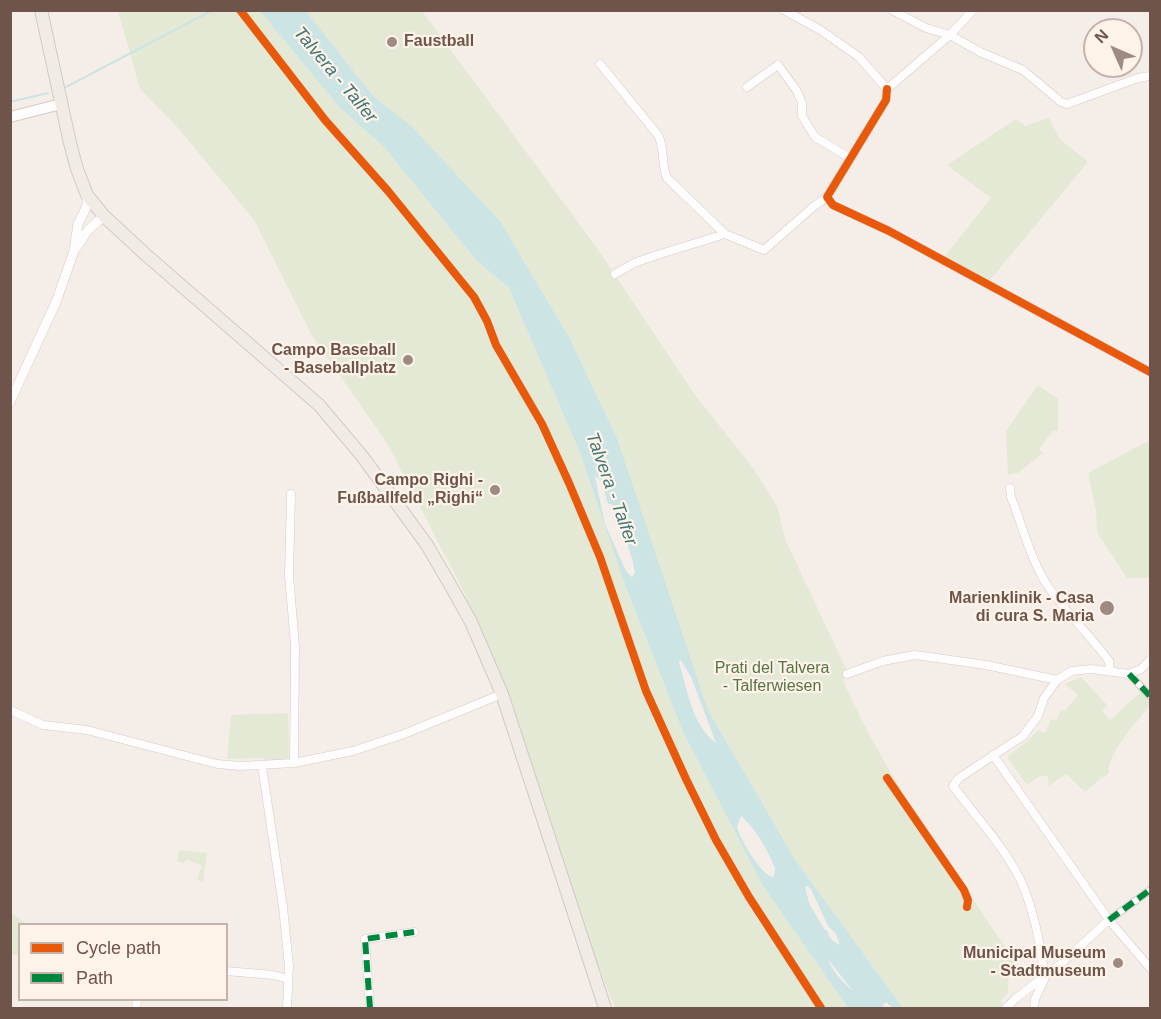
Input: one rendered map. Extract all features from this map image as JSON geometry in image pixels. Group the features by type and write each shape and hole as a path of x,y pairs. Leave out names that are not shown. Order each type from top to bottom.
{"main road":[{"path":"42,10 61,104 77,169 87,195 104,216 145,254 319,405 362,456 427,545 471,622 502,694 605,1008"},
{"path":"10,117 61,104"}],"street":[{"path":"784,10 822,31 859,57 887,89"},
{"path":"892,10 926,28 950,35 981,52 1023,70 1066,104 1138,78 1150,76"},
{"path":"600,64 658,135 662,143 664,170 667,178 725,234 764,250 813,207 827,198 886,100 887,89 950,35 973,10"},
{"path":"747,87 778,65 797,91 802,103 802,116 815,137 850,158"},
{"path":"10,402 57,302 74,251 78,224 87,206 87,195"},
{"path":"827,198 841,210 889,231 1150,372"},
{"path":"74,251 88,230 104,216"},
{"path":"615,274 634,263 725,234"},
{"path":"1010,488 1011,497 1030,550 1043,578 1065,611 1109,661 1110,671"},
{"path":"291,494 289,565 294,646 294,763"},
{"path":"847,674 883,661 915,655 986,665 1057,680"},
{"path":"1034,1008 1035,999 1046,976 1032,912 1020,878 1005,854 953,786 959,778 1023,736 1031,727 1057,680 1072,671 1110,671 1129,674 1141,669 1150,660"},
{"path":"1129,674 1150,696"},
{"path":"10,710 43,725 87,730 217,764 241,766 294,763 363,748 502,694"},
{"path":"993,755 1109,920 1150,968"},
{"path":"262,765 283,907 289,966 287,1008"},
{"path":"1007,1007 1109,920 1150,890"},
{"path":"370,1008 364,939 414,932"},
{"path":"228,970 288,979"},
{"path":"1007,1007 1019,1008"}],"green space":[{"name":"Prati del Talvera - Talferwiesen","path":"118,11 260,11 340,108 383,146 476,260 509,288 580,453 625,585 683,732 763,886 848,1008 615,1008 571,898 463,590 387,443 311,334 254,220 179,129 140,89"},
{"name":"Prati del Talvera - Talferwiesen","path":"306,11 422,11 597,248 695,395 754,469 777,506 785,539 847,671 843,681 861,718 924,826 1017,965 1009,971 1008,993 1001,1001 1005,1008 903,1008 796,861 708,710 617,438 569,337 500,221 412,128 374,97"},
{"path":"1049,118 1060,139 1088,162 990,280 945,256 991,198 947,165 1016,119 1025,126"},
{"path":"1038,385 1058,399 1058,431 1053,431 1039,449 1043,453 1018,473 1008,475 1006,431"},
{"path":"1150,440 1150,578 1127,578 1097,532 1096,511 1088,473"},
{"path":"1081,677 1107,705 1102,711 1110,720 1141,692 1150,701 1150,706 1117,748 1109,766 1109,773 1103,778 1099,776 1100,779 1085,792 1066,774 1049,786 1048,777 1042,775 1027,785 1008,759 1009,755 1039,730 1045,733 1051,719 1056,720 1061,710 1064,712 1078,695 1065,684"},
{"path":"288,713 289,761 264,760 264,758 227,759 231,715"},
{"path":"179,850 207,853 203,882 197,879 202,866 186,859 184,863 177,861"},
{"path":"11,913 26,923 18,923 18,955 11,954"}],"water":[{"path":"260,11 306,11 374,97 412,127 500,221 569,337 617,438 708,710 796,861 903,1008 893,1008 886,1002 881,1008 848,1008 763,886 683,732 625,585 580,453 509,288 476,260 383,146 340,108","holes":["595,477 601,481 608,504 612,504 628,546 635,573 632,577 626,571 605,524","680,659 691,677 716,743 701,726 696,716 679,663","741,816 757,834 776,871 773,877 757,863 737,827","796,883 810,906 805,887 811,889 828,926 836,934 840,945 830,939 827,930 817,931 803,916 792,896","831,953 847,964 855,975 859,994 839,978 828,956"]}],"waterway":[{"path":"66,87 213,10"},
{"path":"10,102 48,93"},
{"name":"Talvera - Talfer","path":"782,873 821,938 876,1008"}],"marked path":[{"path":"1129,674 1150,696"},
{"path":"1109,920 1150,890"},
{"path":"370,1008 365,939 414,932"}],"cycle path":[{"path":"240,10 325,120 388,191 474,297 487,321 496,345 542,424 569,483 600,557 646,691 686,779 716,840 749,897 821,1008"},
{"path":"887,89 886,100 827,197 833,205 889,231 1150,372"},
{"path":"887,778 964,890 968,900 967,907"}],"place":[{"name":"Faustball","path":"392,42"},
{"name":"Campo Baseball - Baseballplatz","path":"408,360"},
{"name":"Campo Righi - Fußballfeld „Righi“","path":"495,490"},
{"name":"Marienklinik - Casa di cura S. Maria","path":"1107,608"},
{"name":"Municipal Museum - Stadtmuseum","path":"1118,963"}]}
